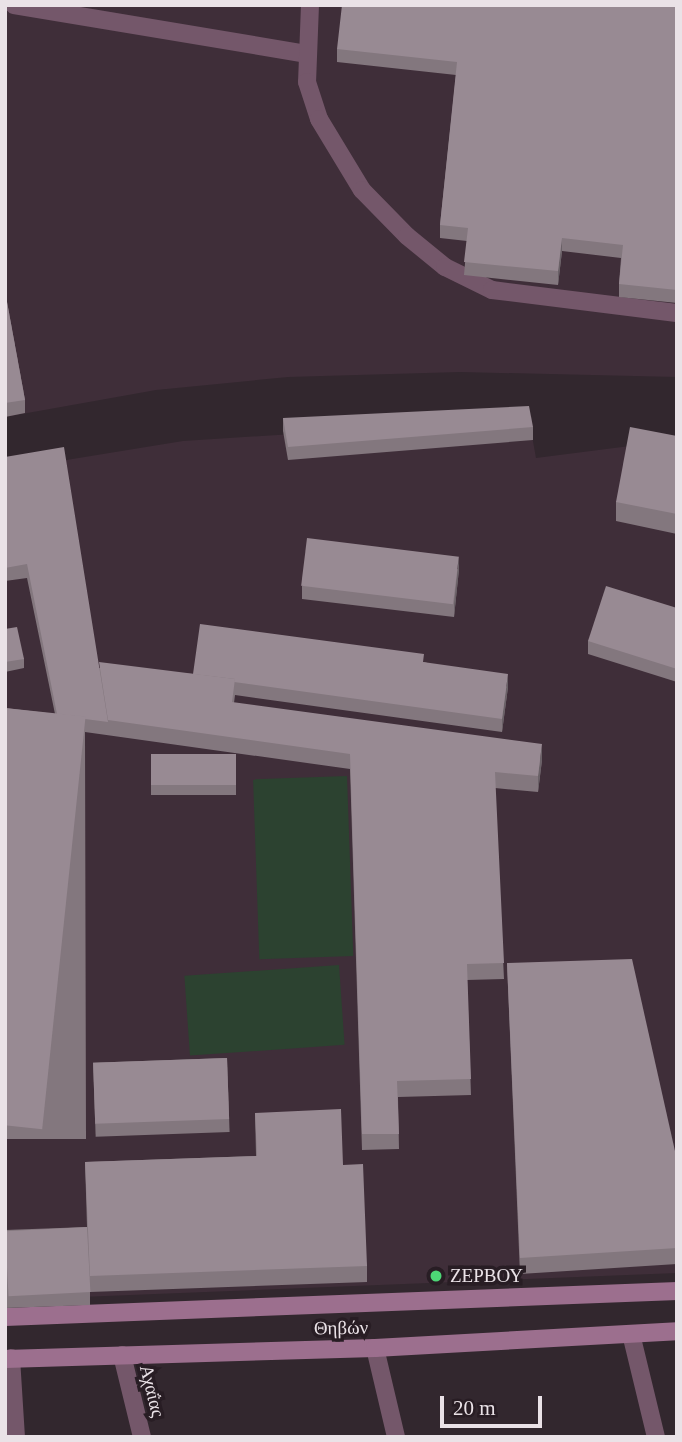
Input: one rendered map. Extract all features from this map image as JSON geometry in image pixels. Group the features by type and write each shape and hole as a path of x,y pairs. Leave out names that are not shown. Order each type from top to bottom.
{"main road":[{"name":"Θηβών","path":"5,1317 677,1291"},
{"name":"Θηβών","path":"8,1358 632,1338 677,1331"}],"street":[{"path":"14,5 306,54"},
{"path":"310,5 307,82 339,157 362,190 445,267 492,290 677,313"},
{"path":"632,1338 656,1437"},
{"path":"375,1348 396,1437"},
{"name":"Αχαΐας","path":"121,1355 142,1437"},
{"path":"8,1358 16,1437"}],"shaded area":[{"path":"5,5 677,5 677,377 460,372 288,377 156,390 5,417"},
{"path":"529,419 536,458 630,446 677,455 677,1273 5,1300 5,470 183,441"}],"green space":[{"path":"347,776 353,956 259,959 253,779"},
{"path":"339,965 345,1045 190,1056 184,976"}],"building":[{"path":"342,5 677,5 677,290 619,284 623,245 562,238 558,271 464,262 468,228 440,225 457,62 337,49"},
{"path":"5,291 25,400 5,403"},
{"path":"529,406 533,427 288,447 283,418"},
{"path":"630,427 677,436 677,514 616,502"},
{"path":"64,447 108,722 57,714 27,564 5,568 5,457"},
{"path":"307,538 459,557 453,604 301,586"},
{"path":"606,586 677,608 677,669 588,641"},
{"path":"200,624 424,654 423,662 508,674 502,719 193,674"},
{"path":"17,627 24,659 5,662 5,629"},
{"path":"99,662 235,679 232,702 542,744 538,776 495,772 504,963 467,964 471,1079 397,1081 399,1134 362,1134 350,754 108,720"},
{"path":"5,708 86,716 42,1129 5,1125"},
{"path":"151,754 236,754 236,785 151,785"},
{"path":"632,959 677,1160 677,1248 520,1258 507,963"},
{"path":"227,1058 229,1119 95,1124 93,1063"},
{"path":"341,1109 343,1165 363,1164 367,1266 90,1276 85,1162 257,1156 255,1113"},
{"path":"87,1227 90,1292 9,1296 5,1231"}],"place":[{"name":"ΖΕΡΒΟΥ","path":"436,1276"}]}
